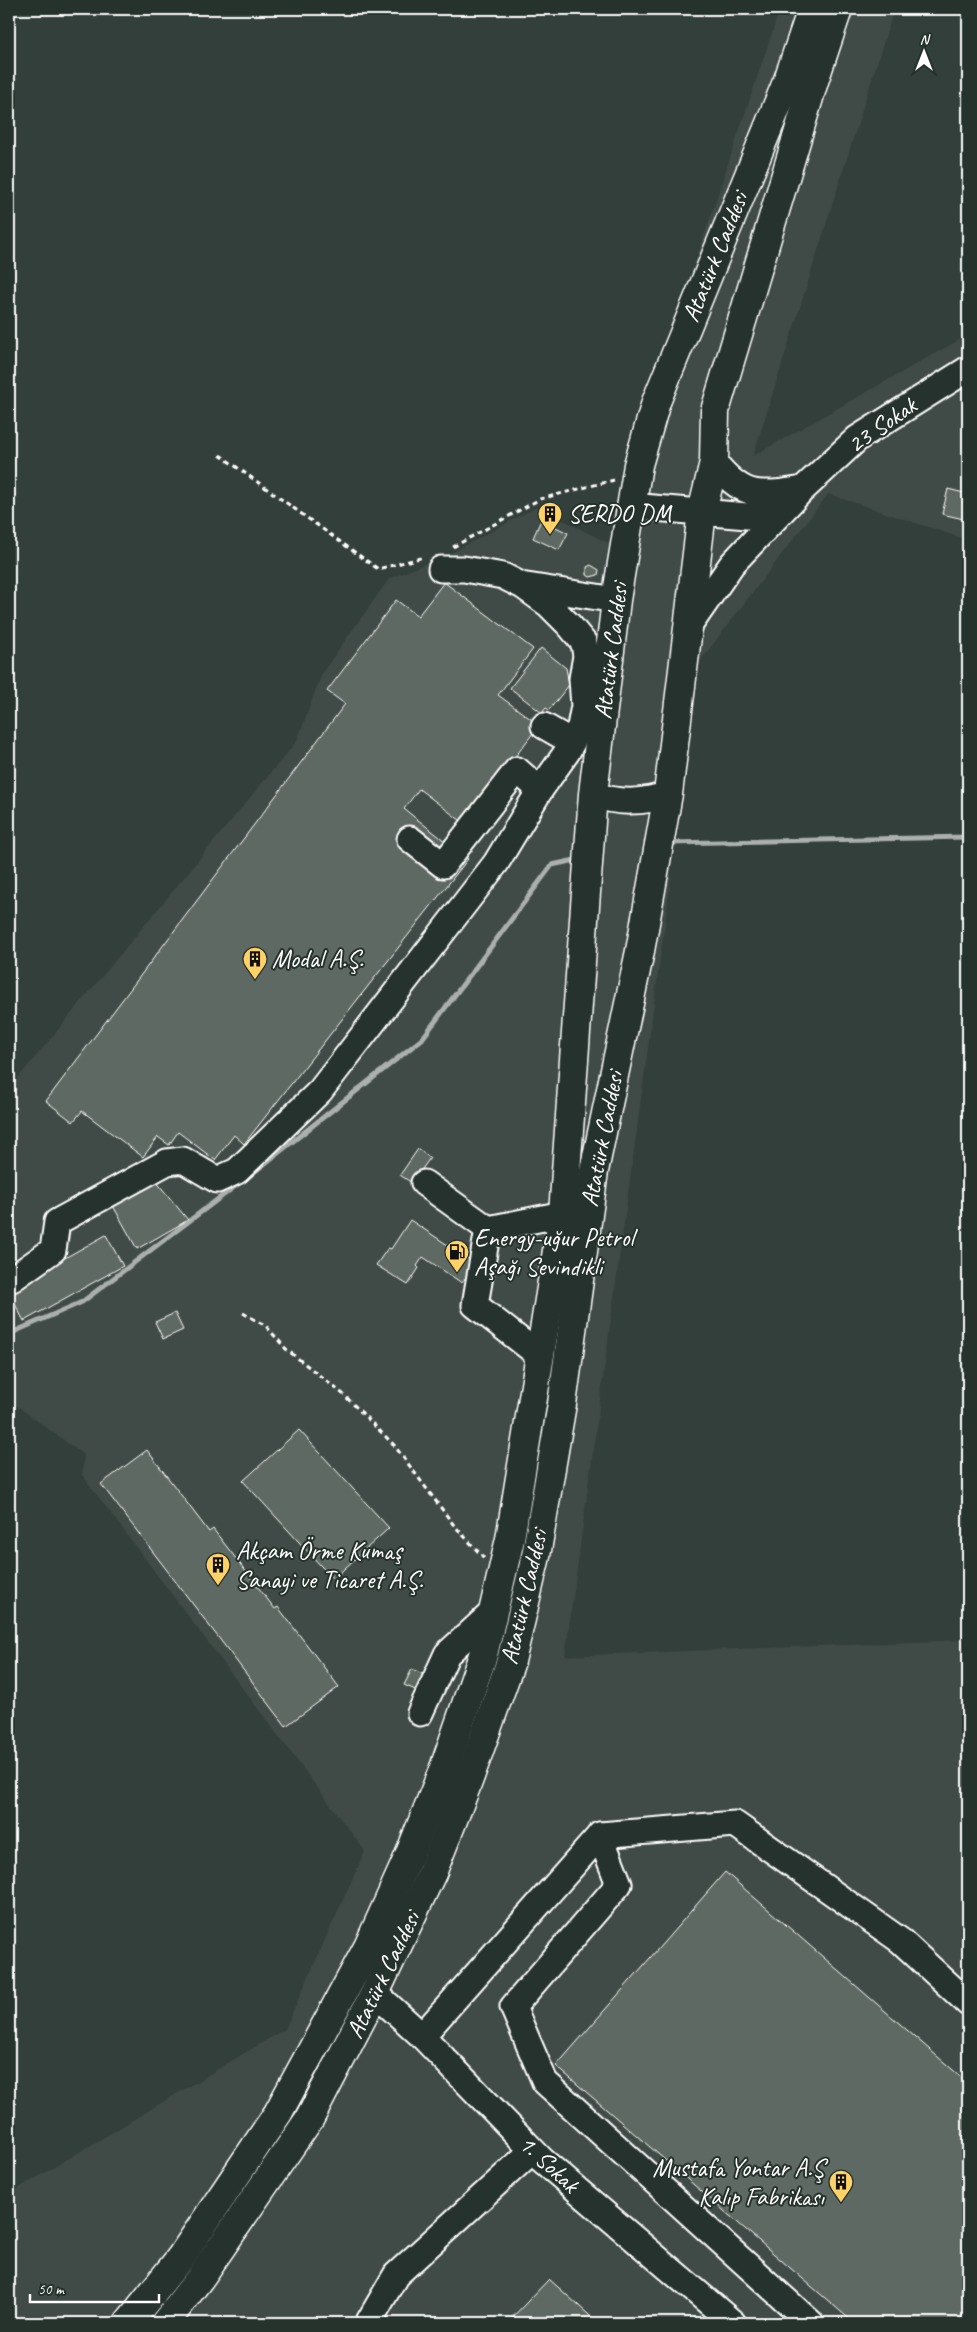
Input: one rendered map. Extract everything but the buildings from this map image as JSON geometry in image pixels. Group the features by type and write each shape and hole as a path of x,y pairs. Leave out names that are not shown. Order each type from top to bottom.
{"main road":[{"name":"Atatürk Caddesi","path":"128,2323 181,2257 278,2113 368,1947 409,1856 444,1768 483,1654 510,1539 564,1214 593,794 616,600 637,474 656,402 789,77 812,9"},
{"name":"Atatürk Caddesi","path":"165,2323 200,2278 310,2118 375,1993 432,1873 469,1779 511,1660 534,1566 562,1404 594,1172 640,951 668,794 702,512 714,462 715,411 838,9"}],"street":[{"name":"23 Sokak","path":"689,626 732,564 802,490 858,438 968,369"},
{"path":"714,462 730,482 740,488 769,494 802,490"},
{"name":"23 Sokak","path":"702,512 747,516 765,512 802,490"},
{"path":"630,509 642,507 702,512"},
{"path":"12,1279 53,1250 57,1222 167,1162 183,1160 217,1180 237,1171 320,1091 496,863 540,790 572,742 580,727 584,706 582,679 586,656 584,643 548,604 523,586 503,576 464,569 439,558"},
{"path":"523,586 616,600"},
{"path":"544,726 572,742"},
{"path":"410,839 443,865 517,770 540,790"},
{"path":"593,794 604,798 630,800 652,800 668,794"},
{"path":"424,1183 488,1229 564,1214"},
{"path":"488,1229 475,1305 540,1356"},
{"path":"420,1713 447,1654 493,1612"},
{"path":"422,2036 600,1835 735,1824 901,1941 968,2002"},
{"path":"600,1835 619,1884 514,2007 542,2074 546,2082 811,2323"},
{"name":"1. Sokak","path":"375,1993 422,2036 532,2150 733,2323"},
{"path":"368,2323 396,2275 532,2150"}],"path":[{"path":"220,455 378,569 439,558 540,499 637,474"},
{"path":"243,1313 266,1326 286,1349 343,1394 394,1445 453,1524 501,1577"}],"shaded area":[{"path":"780,9 894,9 753,456 968,335 968,540 828,494 684,682 670,886 565,1656 968,1640 968,2323 9,2323 9,2189 11,2193 285,2029 365,1851 82,1475 84,1455 9,1400 9,1089 297,741 322,673 389,579 453,552 537,507 616,547 626,469"}],"waterway":[{"path":"669,843 968,837"},
{"path":"249,1176 422,1039 552,865 580,859"},
{"path":"9,1334 82,1302 242,1181"}],"place":[{"name":"SERDO DM","path":"550,535"},
{"name":"Modal A.Ş.","path":"255,980"},
{"name":"Energy-uğur Petrol Aşağı Sevindikli","path":"457,1273"},
{"name":"Akçam Örme Kumaş Sanayi ve Ticaret A.Ş.","path":"218,1586"},
{"name":"Mustafa Yontar A.Ş Kalıp Fabrikası","path":"841,2203"}]}
